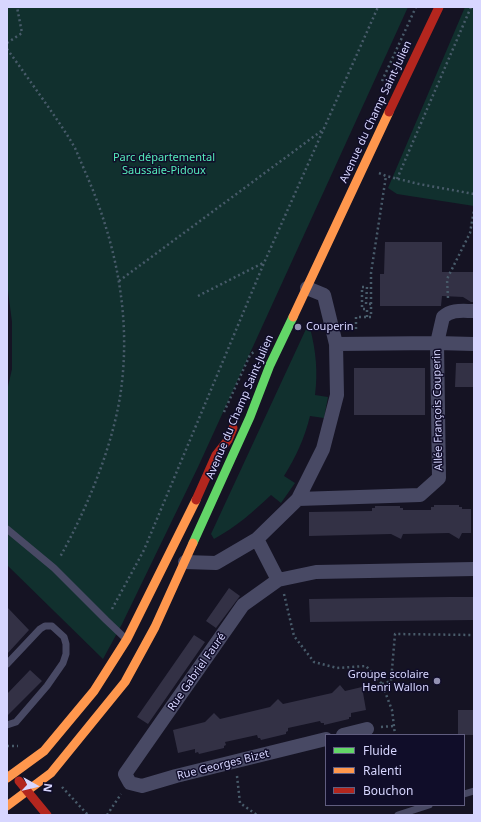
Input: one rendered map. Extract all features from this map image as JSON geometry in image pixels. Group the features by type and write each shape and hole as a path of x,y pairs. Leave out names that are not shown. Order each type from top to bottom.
{"main road":[{"name":"Avenue du Champ Saint-Julien","path":"7,806 51,773 124,682 155,627 250,417 270,364 439,7"},
{"path":"288,306 300,290 307,288"},
{"name":"Avenue du Champ Saint-Julien","path":"251,388 259,368"},
{"name":"Avenue du Champ Saint-Julien","path":"9,773 44,751 94,691 126,639 176,542 216,455 228,440 235,422"},
{"path":"176,542 185,562"},
{"path":"9,773 27,791 47,815"}],"street":[{"path":"185,562 216,563 257,539 298,499 323,449 337,395 336,344 324,295 307,288"},
{"path":"474,311 448,312 443,316 437,343 474,344"},
{"name":"Allée François Couperin","path":"298,499 420,495 439,478 437,343 336,344"},
{"path":"257,539 278,580"},
{"name":"Rue Gabriel Fauré","path":"128,778 243,605 278,580 316,572 474,569"},
{"path":"347,734 368,729"},
{"name":"Rue Georges Bizet","path":"128,778 142,786 325,739"}],"lane":[{"path":"7,529 54,568 126,639"},
{"path":"7,664 40,629 45,626 52,626 64,637 67,650 63,663 47,686 16,722 7,725"},
{"path":"398,815 426,806"}],"path":[{"path":"7,44 22,33 17,7"},
{"path":"106,620 144,550 264,263 378,7"},
{"path":"380,86 416,7"},
{"path":"397,179 471,7"},
{"path":"7,48 75,148 104,218 119,281 125,334 122,383 116,419 93,486 68,542 54,568"},
{"path":"119,281 324,128"},
{"path":"365,166 386,176 397,179 474,194"},
{"path":"356,343 356,317 371,317 370,273 386,176"},
{"path":"448,312 447,279 470,233 474,210"},
{"path":"198,296 264,263"},
{"path":"367,317 367,309 362,309 362,287 366,287 366,304 371,304"},
{"path":"222,416 250,355 259,349"},
{"path":"278,580 284,592 294,636 314,662 337,668 366,666 382,684 392,710 395,734"},
{"path":"382,684 391,681 395,634 474,635"},
{"path":"235,762 240,803 257,815"},
{"path":"107,815 128,778"},
{"path":"61,786 88,815"}],"green space":[{"name":"Parc départemental Saussaie-Pidoux","path":"7,7 408,7 198,467 122,624 103,659 7,565 7,391 12,369 12,322 7,283"},
{"path":"465,7 474,7 474,206 397,194 388,188"},
{"path":"310,328 316,362 315,395 328,397 324,418 310,416 300,447 284,476 295,483 281,503 271,495 244,519 214,539 211,534 306,329"}],"building":[{"path":"385,242 442,242 442,272 474,272 474,302 471,302 463,297 442,296 441,306 380,306 380,274 384,274"},
{"path":"456,363 474,363 474,387 455,387"},
{"path":"354,368 425,368 425,415 354,415"},
{"path":"434,505 459,505 462,509 471,509 471,533 462,533 459,539 449,533 403,534 401,539 391,534 309,536 309,512 372,511 372,508 375,508 375,506 400,506 403,510 431,510 431,507 434,507"},
{"path":"229,588 240,596 216,628 206,621"},
{"path":"473,597 473,620 310,622 309,599"},
{"path":"7,607 29,630 7,654"},
{"path":"194,635 205,642 148,724 137,717"},
{"path":"30,670 42,681 7,716 7,694"},
{"path":"340,685 345,691 362,687 366,710 351,713 351,717 349,717 349,719 324,725 324,723 321,723 320,721 288,728 286,734 261,740 257,735 225,742 226,745 224,748 199,754 198,752 195,753 195,749 178,753 173,730 205,722 214,713 220,719 270,707 278,699 283,704 332,693"},
{"path":"458,710 474,710 474,735 458,734"}],"traffic: fast":[{"path":"193,543 250,417 270,365 293,317"}],"traffic: slow":[{"path":"293,317 389,112"},
{"path":"7,778 44,751 94,691 127,639 196,500"},
{"path":"7,806 51,773 125,682 155,627 193,543"}],"traffic: jam":[{"path":"389,112 439,7"},
{"path":"196,500 216,455 228,440 233,428"},
{"path":"19,781 47,815"}],"place":[{"name":"Couperin","path":"298,327"},
{"name":"Groupe scolaire Henri Wallon","path":"437,681"}]}
